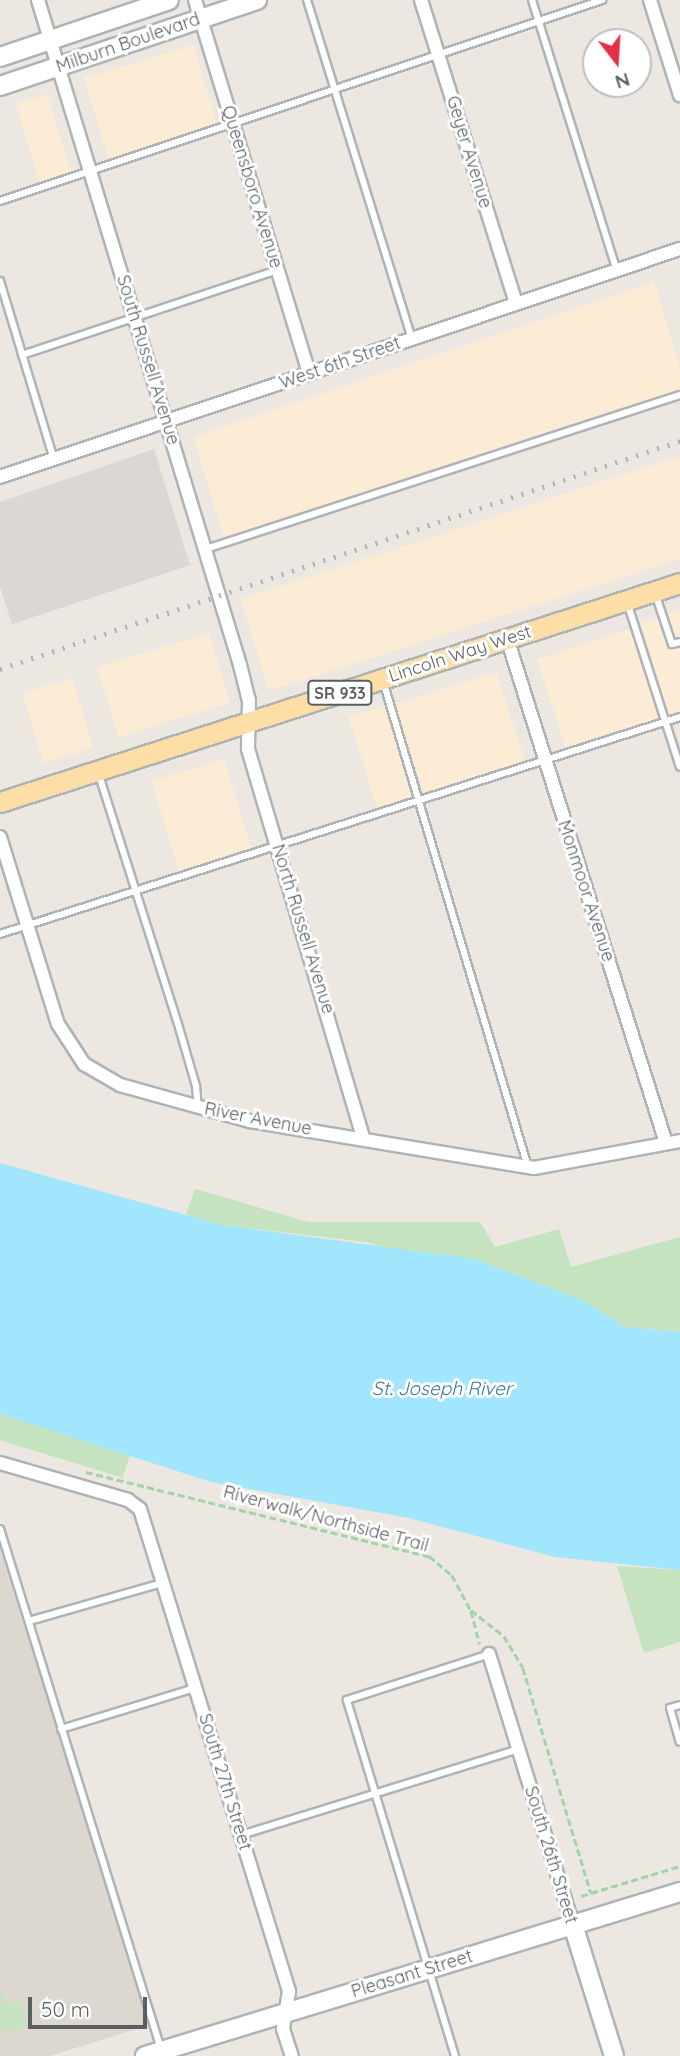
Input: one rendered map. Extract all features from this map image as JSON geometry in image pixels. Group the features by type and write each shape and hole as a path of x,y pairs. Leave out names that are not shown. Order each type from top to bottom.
{"main road":[{"name":"Lincoln Way West","path":"0,802 680,583"}],"street":[{"name":"South Russell Avenue","path":"38,0 206,549 249,700 249,721"},
{"name":"Milburn Boulevard","path":"0,57 169,0"},
{"name":"Queensboro Avenue","path":"195,0 309,374"},
{"name":"Milburn Boulevard","path":"0,86 257,0"},
{"name":"Geyer Avenue","path":"421,0 516,304"},
{"path":"650,0 680,95"},
{"name":"West 6th Street","path":"0,477 680,249"},
{"name":"Monmoor Avenue","path":"506,638 666,1143"},
{"name":"North Russell Avenue","path":"249,721 248,749 363,1137"},
{"name":"River Avenue","path":"0,837 58,1024 84,1064 120,1085 250,1121 363,1137 528,1167 680,1140"},
{"name":"South 27th Street","path":"0,1463 128,1500 140,1509 289,1991 283,2029 292,2056"},
{"name":"South 26th Street","path":"489,1654 614,2056"},
{"name":"Pleasant Street","path":"153,2054 680,1892"}],"lane":[{"path":"307,0 412,339"},
{"path":"532,0 617,271"},
{"path":"0,201 602,0"},
{"path":"22,355 277,270"},
{"path":"0,281 54,460"},
{"path":"206,549 680,395"},
{"path":"655,591 672,644 680,642"},
{"path":"626,600 680,767"},
{"path":"383,679 528,1167"},
{"path":"0,934 680,717"},
{"path":"97,771 196,1086 198,1107"},
{"path":"0,1529 61,1729 153,2054"},
{"path":"29,1621 164,1582"},
{"path":"455,2056 346,1700 489,1654"},
{"path":"61,1729 195,1688"},
{"path":"680,1705 670,1708 680,1742"},
{"path":"241,1835 376,1796 519,1749"}],"path":[{"name":"Riverwalk/Northside Trail","path":"74,1469 429,1556 452,1575 471,1609 504,1636 523,1668 591,1893"},
{"path":"471,1609 478,1642 489,1654"},
{"path":"581,1896 680,1866"}],"shaded area":[{"path":"193,45 218,125 109,159 84,78"},
{"path":"47,94 72,174 40,184 15,104"},
{"path":"654,282 680,368 680,391 225,540 193,437"},
{"path":"154,449 190,565 12,624 0,587 0,502"},
{"path":"680,456 680,559 272,690 267,686 241,599"},
{"path":"680,610 680,712 669,715 641,623"},
{"path":"632,628 661,718 566,749 537,659"},
{"path":"209,633 230,703 118,737 97,667"},
{"path":"496,672 526,763 425,796 395,705"},
{"path":"72,678 93,748 44,763 22,693"},
{"path":"387,705 415,798 377,809 349,717"},
{"path":"224,759 252,850 179,872 151,781"},
{"path":"0,1549 149,2025 50,2056 0,2056"}],"green space":[{"path":"195,1189 308,1222 480,1222 495,1247 559,1229 571,1267 680,1237 680,1332 625,1327 586,1302 366,1242 222,1225 186,1215"},
{"path":"0,1414 130,1454 123,1478 0,1440"},
{"path":"617,1566 680,1570 680,1642 644,1653"},
{"path":"0,1991 8,2004 20,2001 27,2022 23,2029 0,2031"}],"water":[{"name":"St. Joseph River","path":"0,1163 222,1225 475,1259 586,1302 625,1327 680,1332 680,1570 555,1557 409,1518 211,1482 0,1414"}],"railway":[{"path":"0,669 680,441"}]}
